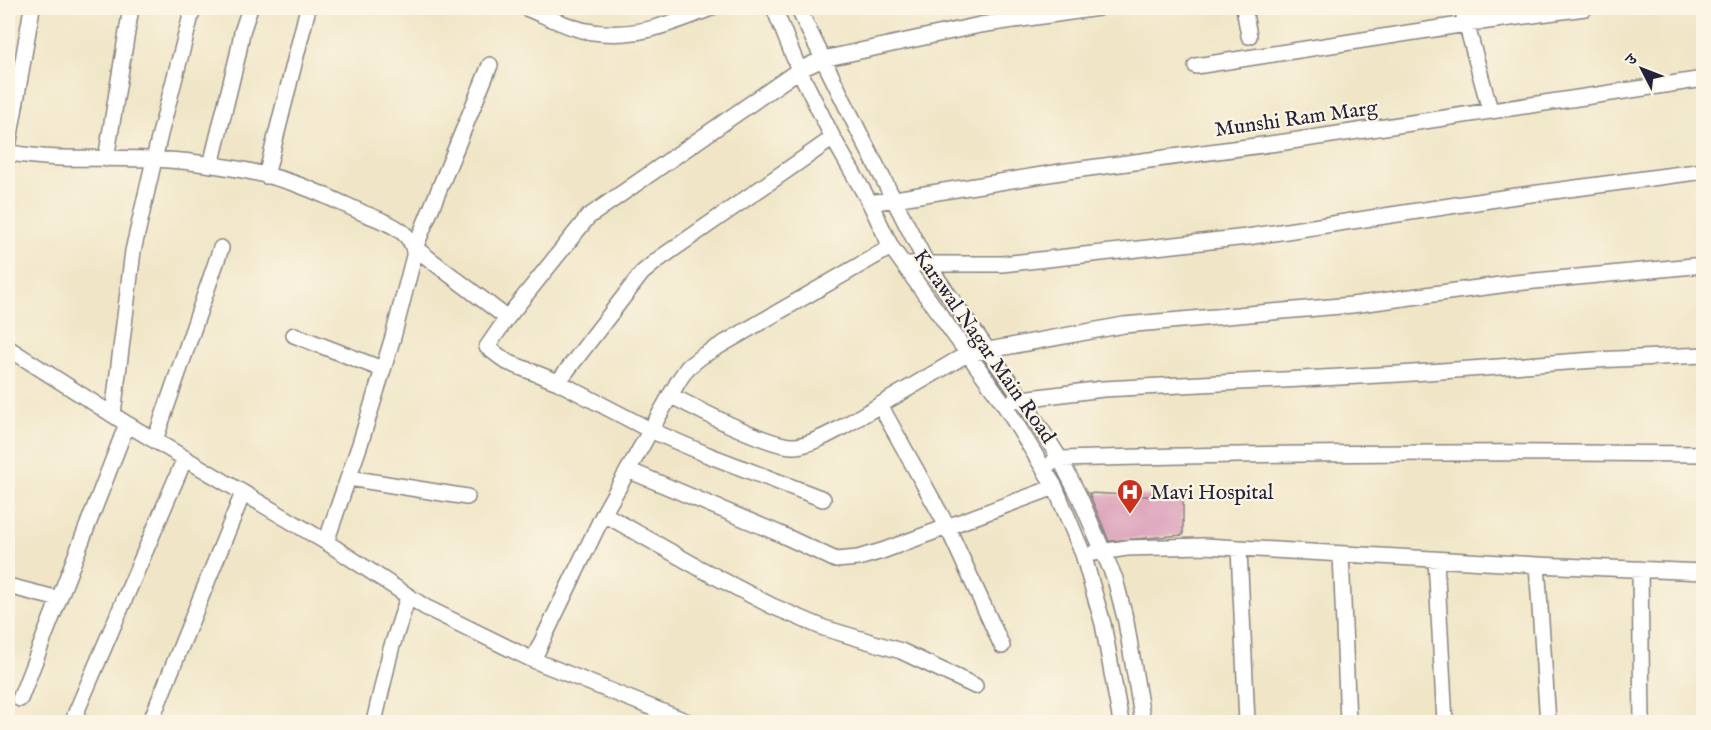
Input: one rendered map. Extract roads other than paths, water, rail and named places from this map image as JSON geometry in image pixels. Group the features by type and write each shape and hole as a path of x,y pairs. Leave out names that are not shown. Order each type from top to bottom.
{"street":[{"path":"8,147 32,8"},
{"path":"106,159 131,8"},
{"path":"113,414 133,251 160,134 193,8"},
{"path":"211,165 242,32 250,8"},
{"path":"266,176 308,8"},
{"path":"526,8 581,30 617,34 651,30 711,8"},
{"name":"Karawal Nagar Main Road","path":"774,8 799,69 891,247 1002,401 1055,487 1083,554 1103,624 1121,723"},
{"name":"Karawal Nagar Main Road","path":"798,8 927,264 1022,399 1060,459 1080,498 1115,579 1126,622 1143,723"},
{"path":"823,499 650,430 558,382 507,362 487,347 507,318 588,217 799,69 824,59 980,25 1098,8"},
{"path":"1244,8 1249,36"},
{"path":"1462,8 1490,110"},
{"path":"1196,66 1585,8"},
{"path":"326,543 393,337 415,248 490,65"},
{"name":"Munshi Ram Marg","path":"870,203 1067,171 1285,142 1704,79"},
{"path":"558,382 642,273 658,259 833,138"},
{"path":"8,153 59,158 156,159 211,165 296,184 404,233 411,239 415,248 507,318"},
{"path":"903,264 1002,264 1247,237 1509,197 1704,171"},
{"path":"533,660 604,514 688,367 702,356 891,247"},
{"path":"155,440 221,248"},
{"path":"670,395 777,444 795,446 820,439 967,354 987,350 1124,325 1352,304 1515,283 1704,265"},
{"path":"294,335 382,369"},
{"path":"8,348 127,424 326,543 408,597 533,660 688,723"},
{"path":"1002,401 1103,389 1376,376 1594,360 1704,355"},
{"path":"880,405 947,526 1002,646"},
{"path":"21,699 127,424"},
{"path":"1042,466 1060,459 1260,453 1704,453"},
{"path":"75,719 185,458"},
{"path":"628,470 778,532 836,560 858,558 882,551 1055,487"},
{"path":"349,478 467,497"},
{"path":"152,718 243,493"},
{"path":"604,514 772,606 824,628 902,651 975,686"},
{"path":"1083,554 1163,546 1704,572"},
{"path":"1239,549 1247,723"},
{"path":"1341,554 1348,723"},
{"path":"1436,560 1445,723"},
{"path":"1537,565 1548,723"},
{"path":"1640,569 1642,723"},
{"path":"8,586 59,599"},
{"path":"374,723 391,649 408,597"}],"place":[{"name":"Mavi Hospital","path":"1130,515"}]}
